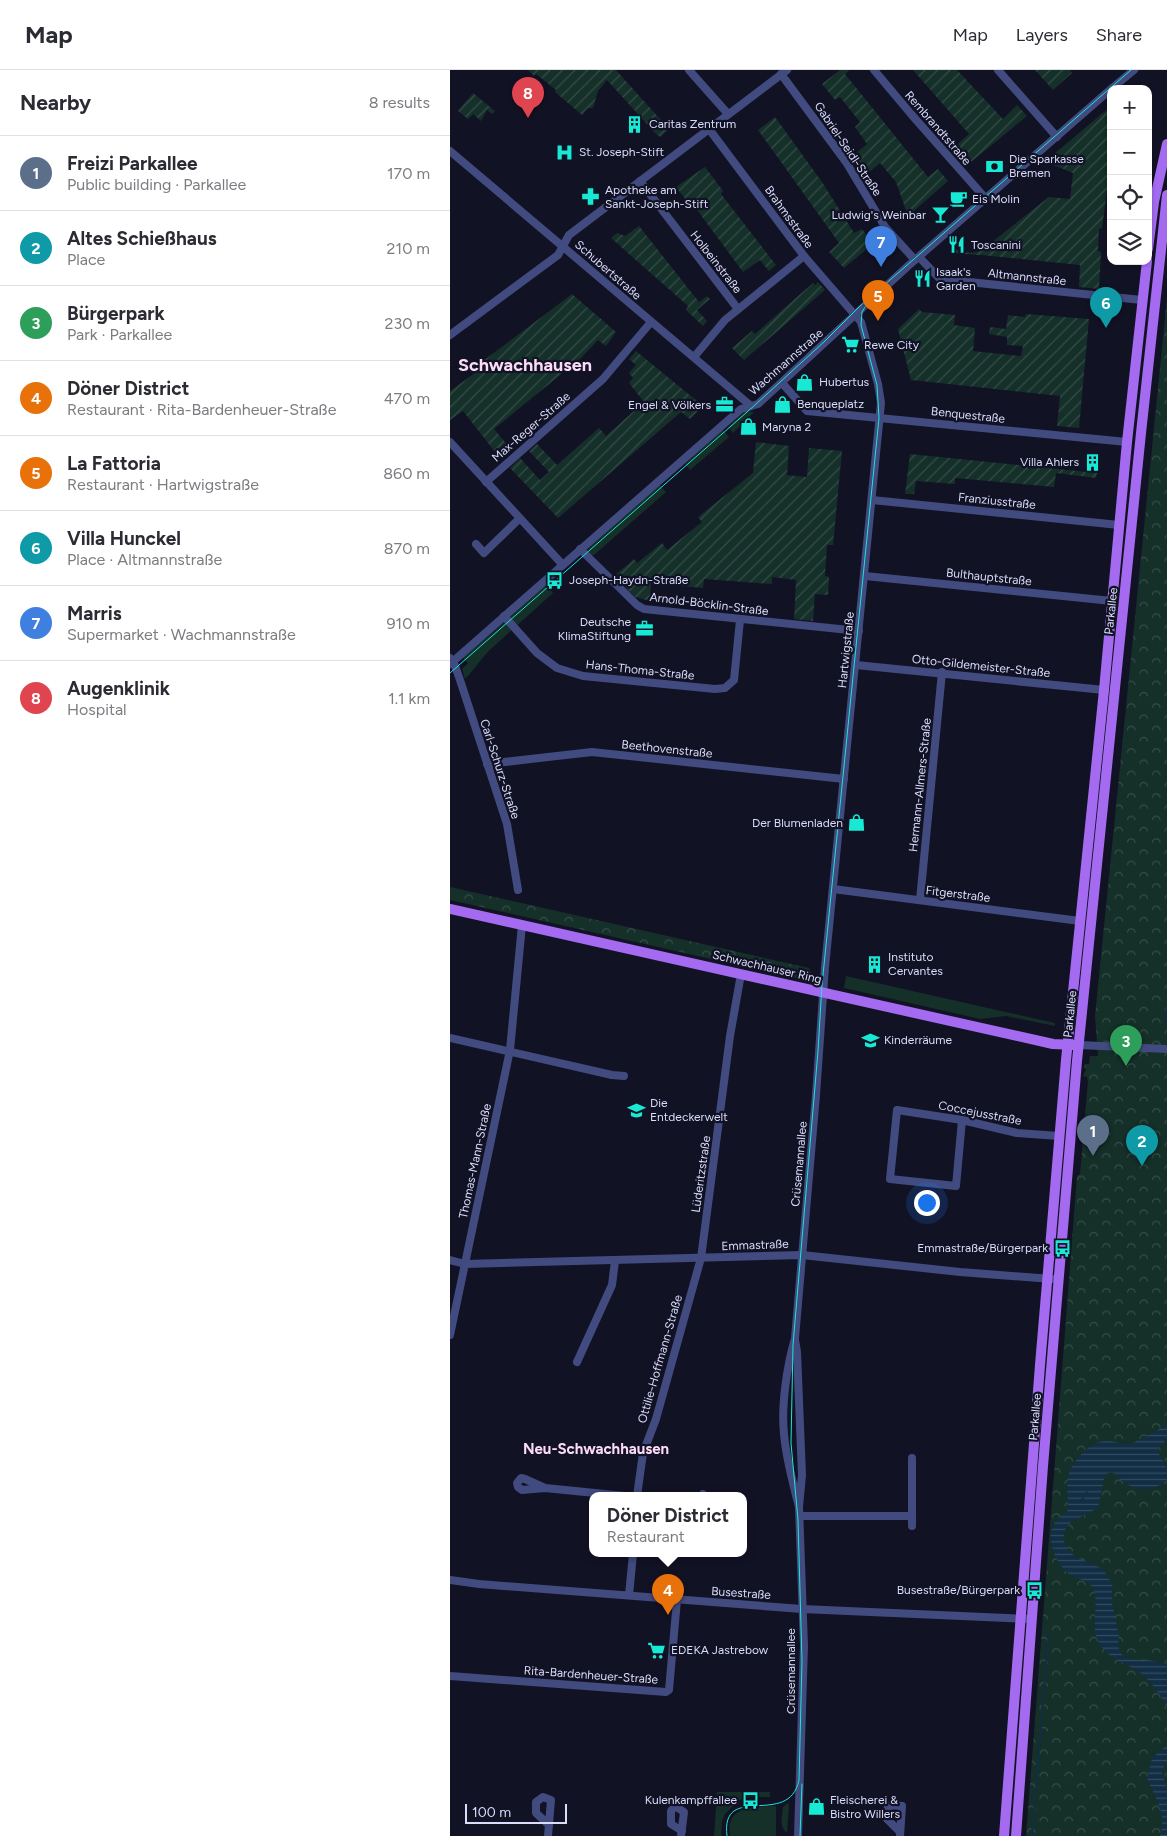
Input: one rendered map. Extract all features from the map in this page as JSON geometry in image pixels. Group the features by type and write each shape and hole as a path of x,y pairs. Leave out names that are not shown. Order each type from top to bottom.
{"main road":[{"path":"1152,220 1167,144"},
{"name":"Parkallee","path":"1016,1836 1079,1045 1167,195"},
{"name":"Parkallee","path":"1004,1836 1046,1278 1104,690 1126,442 1146,265"},
{"path":"1104,690 1115,691"},
{"name":"Schwachhauser Ring","path":"450,908 1053,1044 1079,1045"}],"street":[{"path":"689,70 728,114"},
{"name":"Rembrandtstraße","path":"874,70 986,199"},
{"path":"998,70 1056,136"},
{"name":"Wachmannstraße","path":"1116,85 1134,70"},
{"path":"450,335 558,255 569,236 784,72"},
{"name":"Gabriel-Seidl-Straße","path":"784,72 846,162 885,227 917,259"},
{"name":"Wachmannstraße","path":"451,661 740,409 758,404 854,315 1107,92"},
{"name":"Brahmsstraße","path":"709,129 804,256 854,315"},
{"name":"Schubertstraße","path":"450,151 751,406"},
{"name":"Holbeinstraße","path":"640,181 738,309"},
{"path":"694,357 724,320 804,256"},
{"name":"Altmannstraße","path":"917,259 940,280 1142,300"},
{"name":"Hartwigstraße","path":"824,992 881,402 863,325 854,315"},
{"name":"Max-Reger-Straße","path":"486,482 603,378 651,322"},
{"name":"Benquestraße","path":"782,383 807,411 1126,442"},
{"path":"451,447 562,564"},
{"name":"Franziusstraße","path":"872,500 1119,525"},
{"path":"476,544 484,553 519,519"},
{"name":"Arnold-Böcklin-Straße","path":"580,549 637,605 644,609 859,631"},
{"name":"Bulthauptstraße","path":"865,576 1112,601"},
{"name":"Hans-Thoma-Straße","path":"504,616 537,653 557,668 583,676 715,689 725,688 734,680 740,620"},
{"name":"Carl-Schurz-Straße","path":"451,661 507,824 518,890"},
{"name":"Otto-Gildemeister-Straße","path":"856,665 942,672 1104,690"},
{"name":"Hermann-Allmers-Straße","path":"920,900 942,672"},
{"name":"Beethovenstraße","path":"487,764 584,752 844,779"},
{"name":"Fitgerstraße","path":"833,889 1080,921"},
{"name":"Thomas-Mann-Straße","path":"450,1335 510,1050 522,924"},
{"name":"Lüderitzstraße","path":"701,1258 730,1036 741,974"},
{"name":"Crüsemannallee","path":"798,1836 803,1703 800,1516 784,1433 786,1388 795,1338 824,992"},
{"path":"450,1038 510,1050 594,1071 624,1076"},
{"path":"1079,1045 1167,1049"},
{"name":"Coccejusstraße","path":"962,1120 956,1186 890,1179 897,1110 962,1120 1017,1133 1059,1136"},
{"name":"Emmastraße","path":"450,1260 464,1264 802,1255 960,1272 1059,1280"},
{"name":"Ottilie-Hoffmann-Straße","path":"638,1492 643,1453 656,1419 701,1258"},
{"path":"577,1362 612,1285 615,1261"},
{"name":"Crüsemannallee","path":"795,1338 802,1475 799,1507"},
{"path":"912,1458 912,1526"},
{"path":"545,1488 589,1492"},
{"path":"800,1516 912,1516"},
{"path":"629,1596 633,1557"},
{"name":"Busestraße","path":"450,1580 479,1584 802,1609 1032,1619"},
{"name":"Rita-Bardenheuer-Straße","path":"450,1676 666,1692 669,1690 676,1600"},
{"path":"548,1836 549,1825"}],"green space":[{"path":"528,70 616,70 669,129 660,137 607,80 598,91 593,108 588,108 582,115 555,92 556,90"},
{"path":"840,70 849,70 845,74 928,177 938,169 948,181 908,216 896,182 880,163 866,175 851,157 867,144 855,127 860,122 840,97 835,100 822,84"},
{"path":"913,70 957,70 1003,119 1017,105 1027,116 966,166 951,150 969,134"},
{"path":"1035,70 1070,70 1072,73 1053,90"},
{"path":"473,93 495,111 492,114 487,110 481,121 473,114 468,119 458,111"},
{"path":"1107,109 1107,191 1102,228 1099,229 1098,251 1101,252 1099,289 1079,287 1080,265 951,253 956,249 960,253 982,250 1049,197 1070,199 1073,173 1051,164 1047,160"},
{"path":"775,117 822,182 854,233 862,229 873,244 844,268 829,252 839,243 758,130"},
{"path":"705,167 723,191 721,194 776,265 769,271 760,260 743,272 689,199 686,200 676,187"},
{"path":"639,226 699,302 707,296 710,299 697,310 707,321 703,326 686,310 688,306 611,238 617,233 625,236"},
{"path":"818,282 825,290 744,360 732,348 752,331 755,334 813,283 815,285"},
{"path":"572,294 616,332 606,346 598,340 581,358 494,429 510,448 499,457 463,411 450,420 450,391 486,365 483,361"},
{"path":"1167,298 1167,1836 1026,1836 1077,1176 1080,1174 1088,1081 1087,1077 1083,1076 1086,1069 1084,1068 1085,1064 1089,1064 1090,1056 1098,1056 1095,1016"},
{"path":"919,309 922,312 955,315 954,325 975,328 973,351 1021,356 1023,346 1007,345 1007,337 989,334 990,327 1006,329 1008,315 1025,317 1026,314 1089,319 1079,428 1057,426 1060,396 911,380 898,329"},
{"path":"636,351 703,406 690,419 681,412 558,518 510,468 520,458 540,480 549,472 529,451 537,444 557,465 599,428 606,436 644,402 629,383 633,378 629,373 636,365 629,359"},
{"path":"745,411 754,412 733,433 728,427"},
{"path":"723,430 729,437 690,470 685,464"},
{"path":"756,442 789,446 787,475 807,477 809,448 842,451 833,545 827,545 825,576 829,577 828,595 815,594 813,621 794,619 796,580 772,577 772,584 704,579 703,588 651,583 650,601 635,597 614,576 634,559 637,563 662,543 667,550 702,522 698,517 753,473"},
{"path":"910,454 1097,473 1096,478 1056,473 1054,487 955,478 955,484 916,481 914,494 905,494"},
{"path":"660,485 666,492 594,555 591,555 588,550 590,547"},
{"path":"546,584 553,593 489,651 465,679 462,669 468,663 462,657 494,632"},
{"path":"450,887 809,968 814,977 820,978 820,982 817,983 450,900"},
{"path":"846,976 1055,1023 1055,1026 1006,1016 980,1019 844,988"},
{"path":"717,1792 770,1792 770,1797 750,1797 739,1800 725,1814 722,1822 721,1836 714,1836"},
{"path":"788,1803 787,1833 782,1825 782,1818 783,1807"},
{"path":"776,1806 776,1836 730,1836 732,1818 737,1813 750,1808"}],"water":[{"path":"1167,1425 1167,1439 1158,1448 1159,1454 1167,1468 1167,1480 1156,1487 1139,1489 1127,1485 1115,1474 1109,1472 1104,1479 1098,1508 1071,1522 1065,1529 1063,1539 1068,1550 1077,1558 1099,1567 1105,1572 1112,1584 1112,1603 1121,1654 1129,1659 1159,1662 1167,1666 1167,1707 1157,1690 1144,1676 1108,1654 1099,1643 1095,1629 1095,1599 1092,1587 1087,1582 1069,1574 1060,1565 1052,1545 1051,1532 1054,1524 1067,1512 1068,1478 1072,1466 1081,1454 1098,1442 1111,1441 1131,1444"},
{"path":"1167,1745 1167,1762 1162,1774 1167,1788 1167,1836 1160,1836 1162,1828 1161,1813 1147,1778 1152,1758"}],"waterway":[{"path":"1167,1009 1164,1014 1167,1025"},
{"path":"1081,1501 1087,1492"},
{"path":"1032,1836 1049,1631"}],"tram line":[{"path":"450,673 755,405 859,307 1131,70"},
{"path":"727,1836 728,1820 734,1811 744,1807 783,1802 793,1794 799,1780 802,1661 798,1520 791,1443 793,1345 822,985 879,418 877,385 861,325 862,312 871,297"},
{"path":"800,1836 802,1784"}],"place":[{"name":"Augenklinik","path":"528,118"},
{"name":"Caritas Zentrum","path":"635,124"},
{"name":"St. Joseph-Stift","path":"565,152"},
{"name":"Die Sparkasse Bremen","path":"995,166"},
{"name":"Apotheke am Sankt-Joseph-Stift","path":"591,197"},
{"name":"Eis Molin","path":"958,199"},
{"name":"Ludwig's Weinbar","path":"940,215"},
{"name":"Toscanini","path":"957,245"},
{"name":"Marris","path":"881,267"},
{"name":"Isaak's Garden","path":"922,279"},
{"name":"La Fattoria","path":"878,321"},
{"name":"Villa Hunckel","path":"1106,328"},
{"name":"Rewe City","path":"850,345"},
{"name":"Hubertus","path":"805,382"},
{"name":"Benqueplatz","path":"783,404"},
{"name":"Engel & Völkers","path":"725,405"},
{"name":"Maryna 2","path":"748,427"},
{"name":"Villa Ahlers","path":"1093,462"},
{"name":"Joseph-Haydn-Straße","path":"555,580"},
{"name":"Deutsche KlimaStiftung","path":"645,629"},
{"name":"Der Blumenladen","path":"857,823"},
{"name":"Instituto Cervantes","path":"874,964"},
{"name":"Kinderräume","path":"870,1040"},
{"name":"Bürgerpark","path":"1126,1066"},
{"name":"Die Entdeckerwelt","path":"636,1110"},
{"name":"Freizi Parkallee","path":"1093,1156"},
{"name":"Altes Schießhaus","path":"1142,1166"},
{"name":"Emmastraße/Bürgerpark","path":"1062,1248"},
{"name":"Busestraße/Bürgerpark","path":"1034,1590"},
{"name":"Döner District","path":"668,1615"},
{"name":"EDEKA Jastrebow","path":"657,1650"},
{"name":"Kulenkampffallee","path":"751,1800"},
{"name":"Fleischerei & Bistro Willers","path":"816,1807"}],"district":[{"name":"Schwachhausen","path":"525,365"},
{"name":"Neu-Schwachhausen","path":"596,1449"}]}
